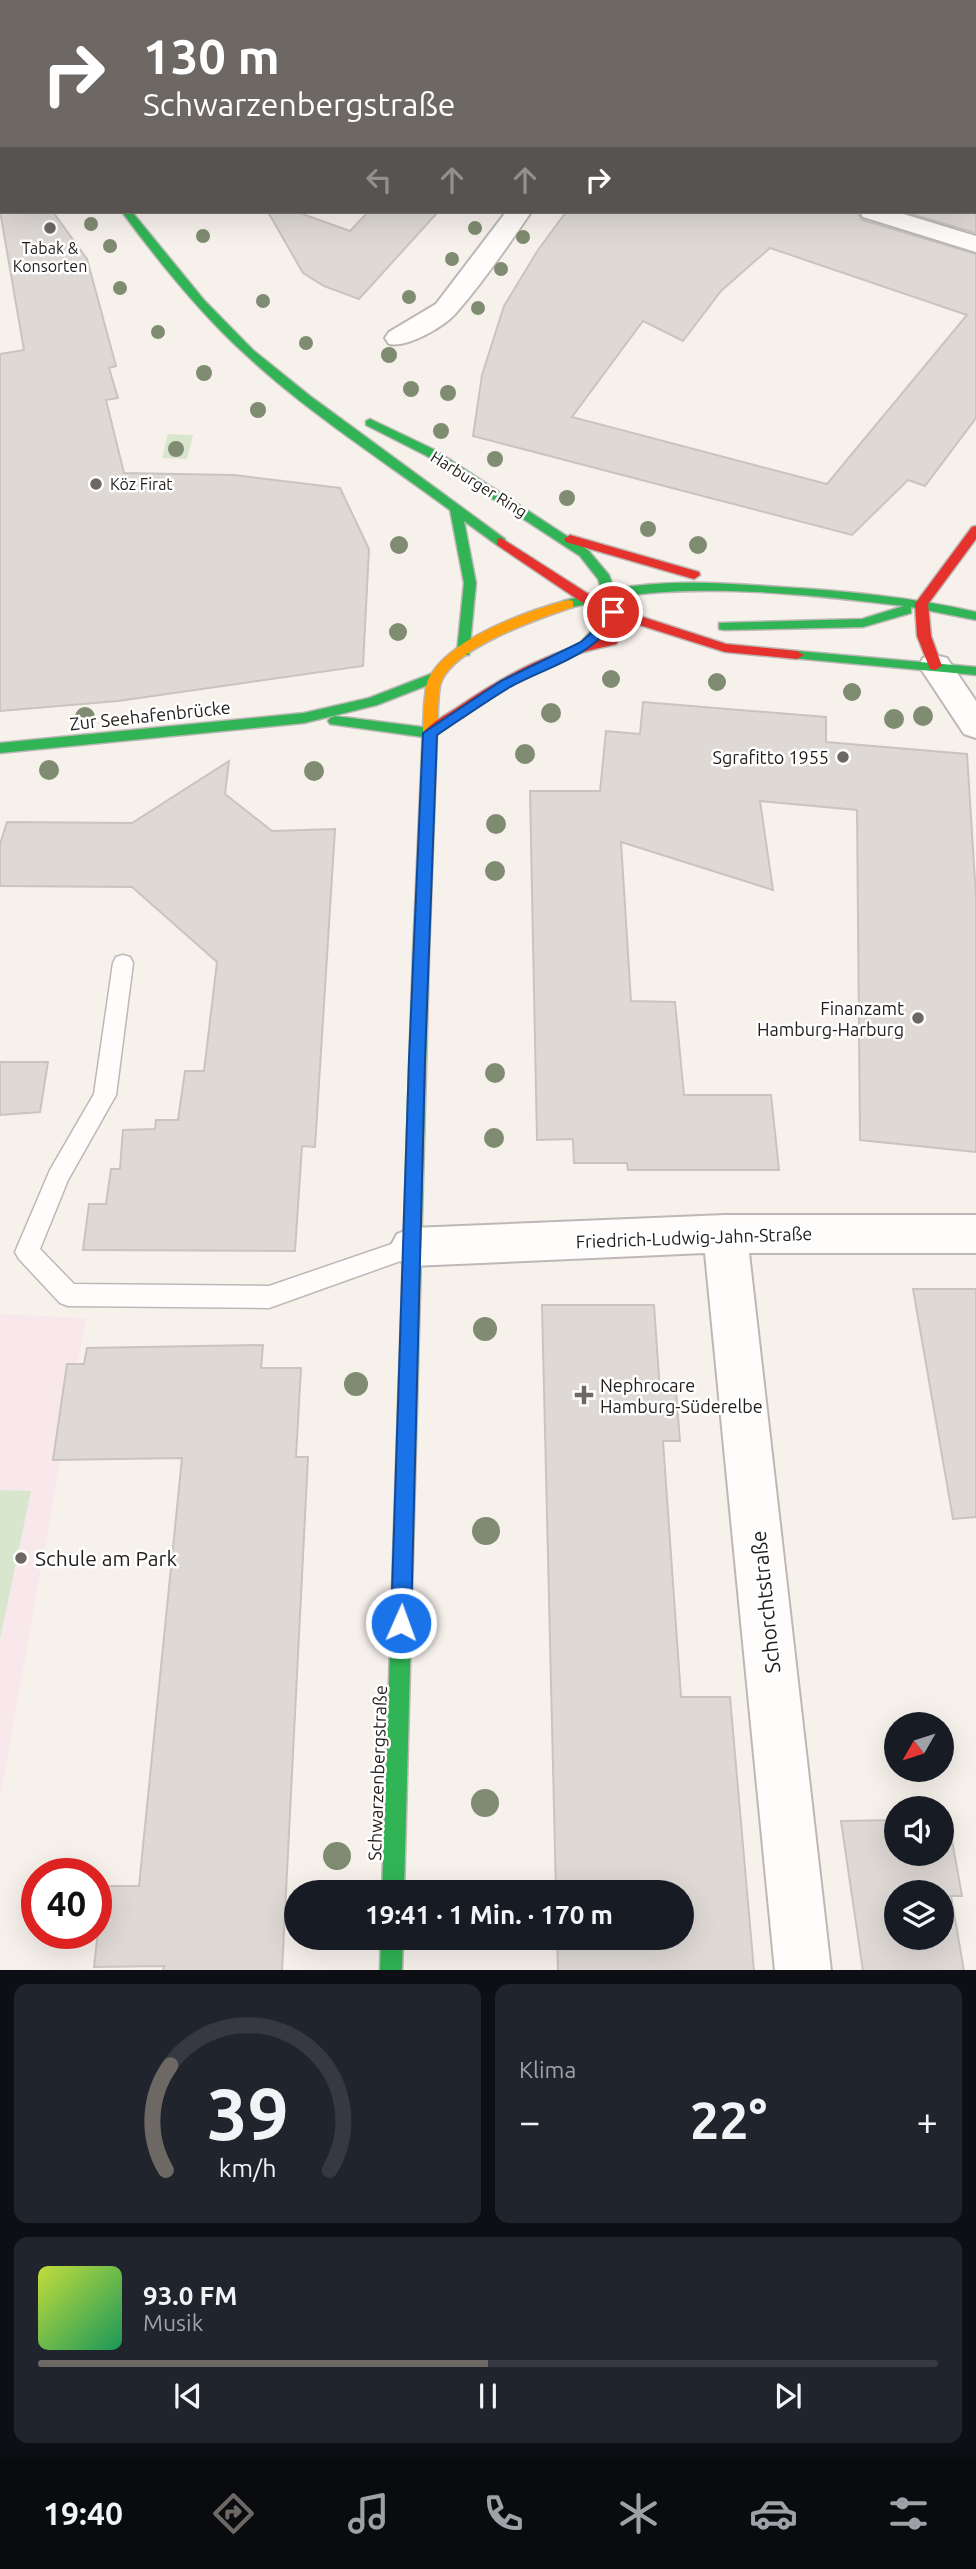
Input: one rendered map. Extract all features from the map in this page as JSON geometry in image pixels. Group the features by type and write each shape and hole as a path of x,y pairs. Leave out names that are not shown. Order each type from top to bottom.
{"main road":[{"name":"Harburger Ring","path":"130,214 219,325 306,398 456,510 585,598 653,635 725,648 976,671"},
{"name":"Harburger Ring","path":"306,398 371,423 431,453 559,535 584,554 600,572 611,593 613,612"},
{"path":"456,510 470,583 464,652"},
{"path":"430,733 506,684 592,643 653,635 863,623 921,604 976,530"},
{"path":"559,535 740,588"},
{"path":"436,677 464,652 512,624 585,598 611,593 678,586 839,594 921,604 976,616"},
{"path":"921,604 924,636 935,666"},
{"path":"592,643 605,628 613,612"},
{"path":"592,643 627,642"},
{"name":"Schwarzenbergstraße","path":"393,1880 430,733 436,677"},
{"name":"Zur Seehafenbrücke","path":"0,748 304,718 346,711 390,698 436,677"},
{"name":"Zur Seehafenbrücke","path":"304,718 430,733"},
{"path":"391,1970 392,1950"}],"street":[{"path":"399,338 445,310 517,214"},
{"path":"878,214 976,244"},
{"path":"935,666 976,726"},
{"name":"Friedrich-Ludwig-Jahn-Straße","path":"412,1247 725,1234 976,1234"},
{"name":"Schorchtstraße","path":"725,1234 803,1970"}],"lane":[{"path":"123,963 105,1095 58,1177 27,1252 68,1295 269,1297 412,1247"}],"shaded area":[{"name":"Schule am Park","path":"0,1314 86,1318 0,1799"}],"green space":[{"path":"168,434 193,435 187,459 162,458"},
{"path":"0,1490 31,1491 0,1639"}],"building":[{"path":"1,214 54,214 87,259 116,366 109,368 118,398 106,400 124,473 234,475 340,488 369,549 363,666 118,701 0,711 0,354 24,350"},
{"path":"269,214 303,214 350,231 366,214 436,214 359,299 324,286 303,273"},
{"path":"565,214 858,214 862,220 976,254 976,418 925,486 908,480 852,535 473,436 482,375 504,306 538,250","holes":["770,248 967,315 827,484 572,417 643,321 683,341 721,291"]},
{"path":"912,214 976,214 976,233"},
{"path":"643,702 826,717 826,742 967,754 976,896 976,1152 860,1140 857,810 760,801 773,890 621,842 631,1001 675,1002 684,1095 771,1095 779,1170 628,1170 627,1163 574,1163 573,1139 537,1140 530,791 600,791 606,731 640,734"},
{"path":"229,761 225,794 272,831 335,829 315,1147 302,1146 295,1251 83,1250 89,1204 106,1204 111,1169 120,1169 123,1130 155,1129 156,1120 178,1120 185,1071 204,1071 217,962 132,887 0,886 0,844 7,822 132,823"},
{"path":"0,1062 48,1062 40,1112 0,1115"},
{"path":"913,1289 976,1289 976,1517 953,1519"},
{"path":"542,1305 654,1305 660,1392 676,1392 680,1441 663,1441 681,1697 730,1697 754,1970 558,1970 557,1950 694,1950 694,1880 556,1880"},
{"path":"263,1345 261,1368 301,1368 296,1457 308,1457 287,1880 284,1880 282,1970 163,1970 164,1966 94,1967 96,1949 112,1949 112,1886 139,1886 182,1458 53,1460 67,1364 84,1364 87,1348"},
{"path":"884,1820 884,1866 954,1866 954,1851 962,1896 954,1896 954,1880 884,1880 884,1950 954,1950 954,1913 964,1970 863,1970 841,1821"}],"traffic: fast":[{"path":"129,214 200,302 249,352 306,398 501,542"},
{"path":"370,423 431,453 584,553 604,578 612,600 607,621 586,645"},
{"path":"456,510 470,583 464,652"},
{"path":"568,604 647,589 727,588 879,599 976,616"},
{"path":"724,626 863,623 906,610"},
{"path":"797,655 976,671"},
{"path":"0,748 304,718 372,702 436,677"},
{"path":"335,721 430,733"},
{"path":"393,1880 421,954"},
{"path":"391,1970 392,1950"}],"traffic: slow":[{"path":"421,954 431,707 435,680 444,667 475,643 568,604"}],"traffic: jam":[{"path":"935,666 924,636 921,604 976,530"},
{"path":"570,539 694,575"},
{"path":"501,542 585,598 613,612 725,648 797,655"},
{"path":"430,733 493,690 539,664 586,646 611,641"}],"place":[{"name":"Tabak & Konsorten","path":"50,228"},
{"name":"Köz Firat","path":"96,484"},
{"name":"Sgrafitto 1955","path":"843,757"},
{"name":"Finanzamt Hamburg-Harburg","path":"918,1018"},
{"name":"Nephrocare Hamburg-Süderelbe","path":"584,1395"},
{"name":"Schule am Park","path":"21,1558"}],"route":[{"path":"401,1623 417,1059 430,733 475,701 586,645 605,628 613,612"}]}
